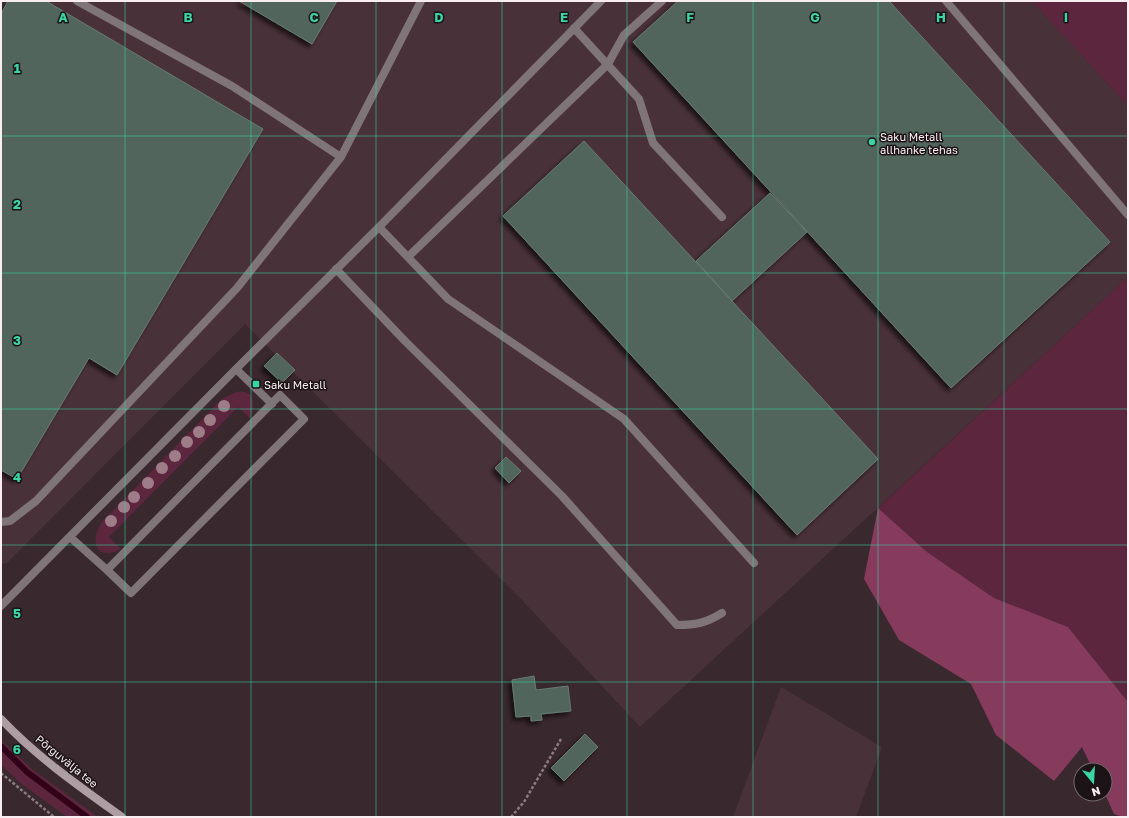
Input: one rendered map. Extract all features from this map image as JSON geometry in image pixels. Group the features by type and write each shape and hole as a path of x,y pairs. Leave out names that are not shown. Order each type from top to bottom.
{"street":[{"name":"Põrguvälja tee","path":"1,719 11,730 64,776 122,817"}],"lane":[{"path":"77,1 232,86 341,157"},
{"path":"1,522 10,521 36,501 237,288 341,157 421,1"},
{"path":"1,606 379,227 601,1"},
{"path":"408,257 608,64 624,35 662,1"},
{"path":"946,1 1128,215"},
{"path":"574,28 639,99 653,143 722,217"},
{"path":"379,227 448,299 624,419 754,563"},
{"path":"336,269 405,342 562,496 677,625 694,625 710,621 722,613"},
{"path":"236,369 272,404"},
{"path":"70,537 131,593 304,419 280,395 107,570"}],"path":[{"path":"511,817 524,802 561,738"},
{"path":"1,773 54,817"}],"shaded area":[{"path":"1,1 1032,1 1128,106 1128,277 640,727 521,599 245,324 7,563 1,564"},
{"path":"1032,1 1128,1 1128,106"},
{"path":"1128,277 1128,702 1068,627 994,598 927,552 878,508"},
{"path":"236,392 245,392 251,395 253,406 250,418 238,407 109,537 121,549 106,553 101,551 96,543 96,537 97,530 101,523 223,398"},
{"path":"878,508 927,552 994,598 1068,627 1128,702 1128,817 1122,817 1114,814 1109,802 1113,802 1113,762 1089,762 1082,747 1054,781 996,735 971,684 899,640 864,579"},
{"path":"781,687 882,747 856,817 733,817"},
{"path":"1,740 33,770 98,817 67,817 23,785 1,765"}],"building":[{"path":"8,1 46,1 263,129 117,375 89,358 17,479 1,470 1,14"},
{"path":"239,1 337,1 312,44"},
{"name":"Saku Metall allhanke tehas","path":"678,1 889,1 1110,242 951,388 633,42"},
{"path":"584,141 878,459 797,535 503,216"},
{"path":"770,193 807,232 732,301 696,261"},
{"path":"277,353 295,370 282,383 264,366"},
{"path":"506,457 521,471 509,483 495,468"},
{"path":"534,676 536,690 568,686 571,711 541,714 542,720 531,721 531,716 516,717 512,680"},
{"path":"585,734 598,747 564,781 551,768"}],"waterway":[{"path":"1,746 27,772 87,817"}],"place":[{"name":"Saku Metall allhanke tehas","path":"872,142"},
{"name":"Saku Metall","path":"256,384"}]}
